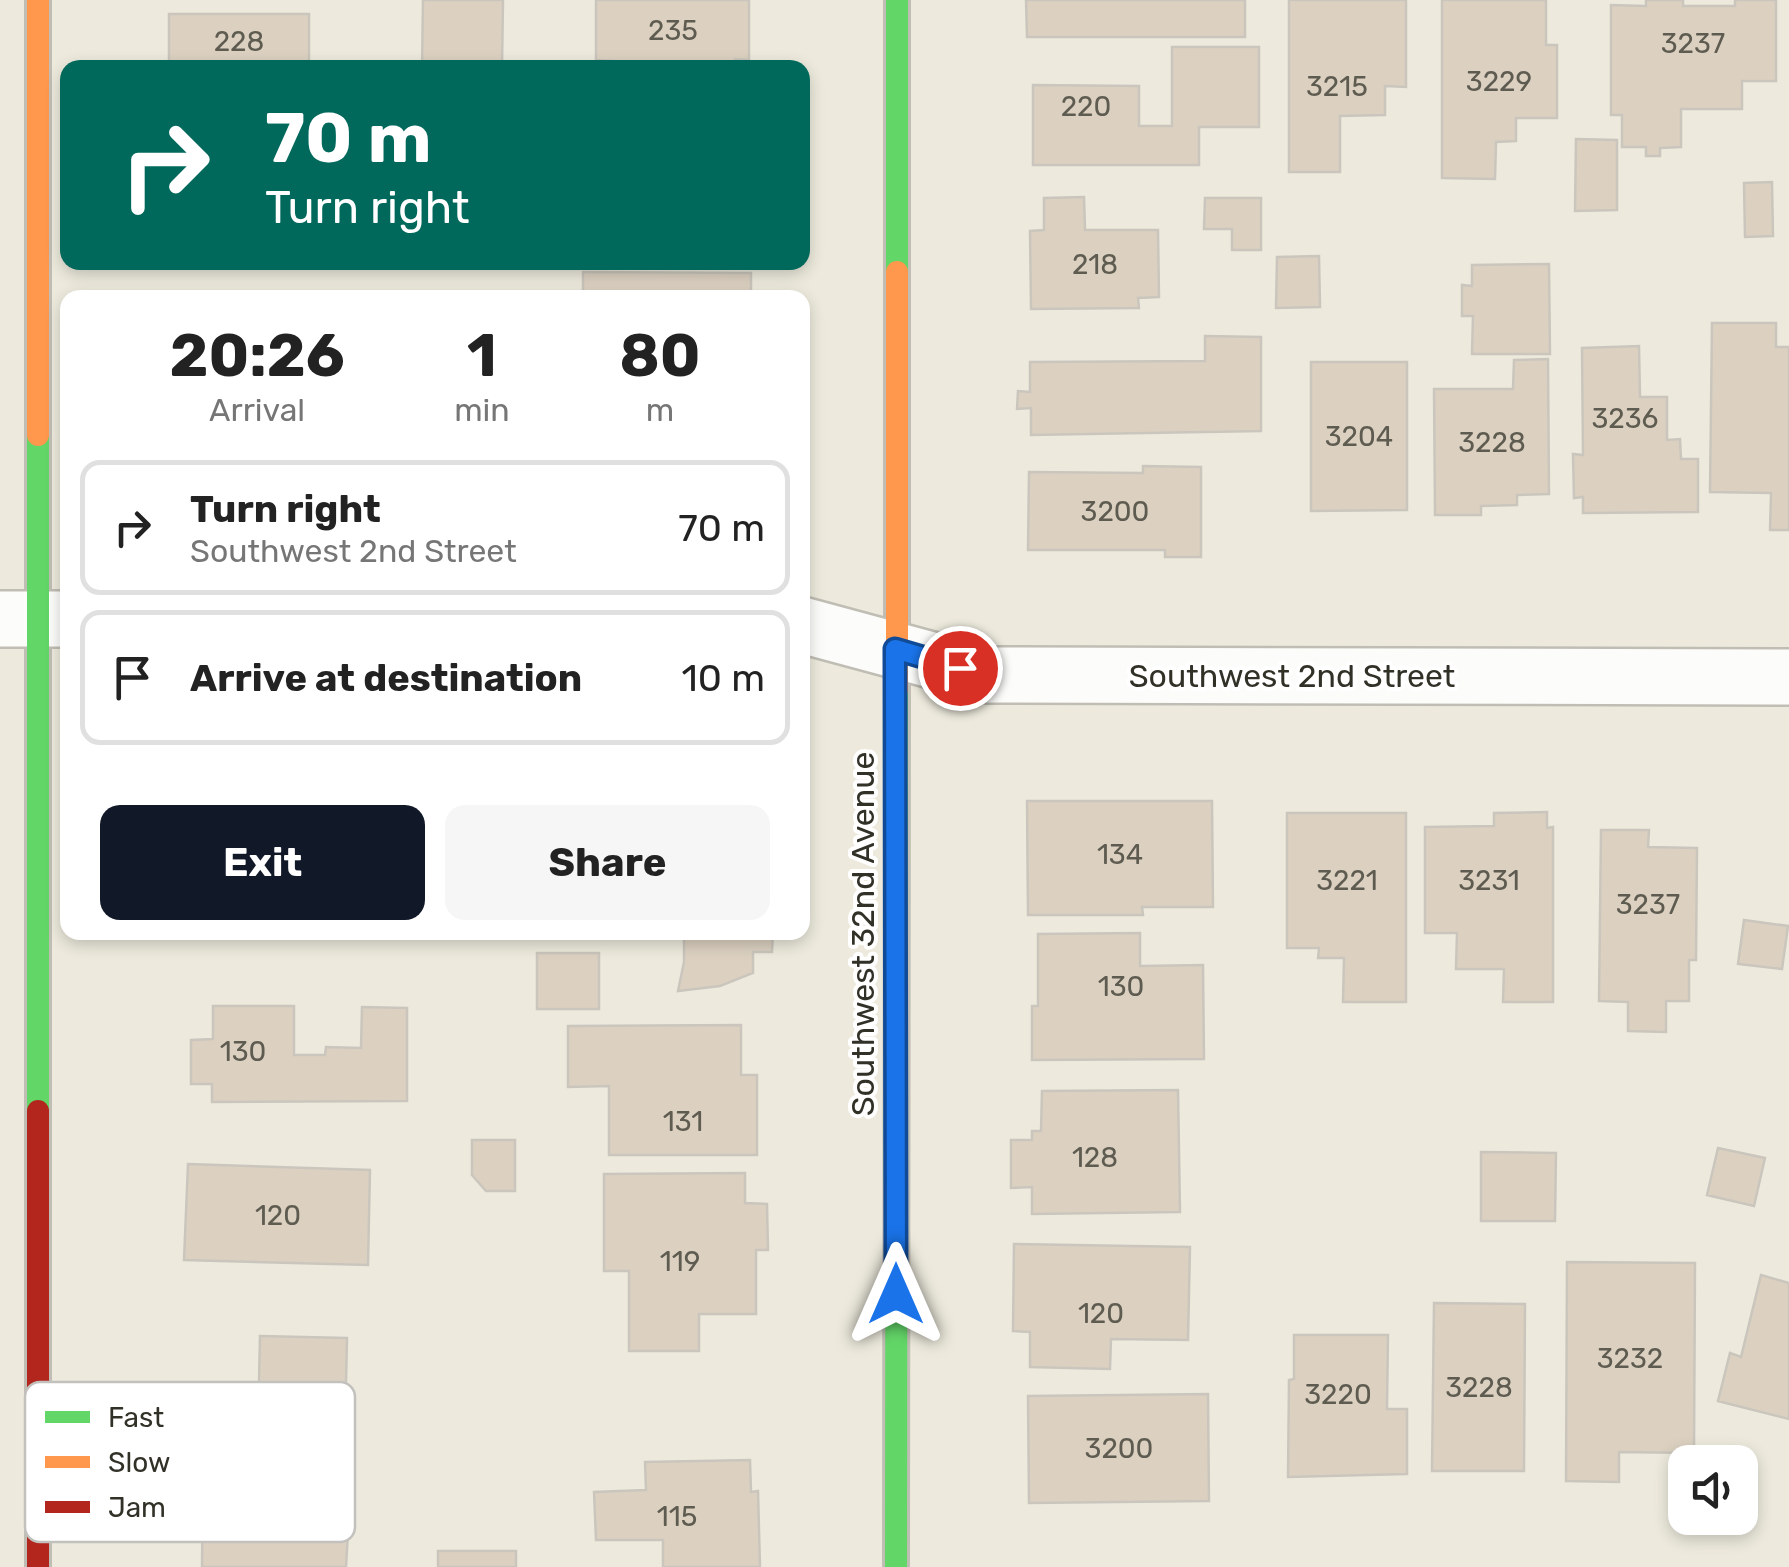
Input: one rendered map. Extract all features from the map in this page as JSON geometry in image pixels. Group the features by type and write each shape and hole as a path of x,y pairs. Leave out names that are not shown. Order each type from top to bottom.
{"street":[{"path":"37,1382 38,0"},
{"name":"Southwest 32nd Avenue","path":"896,1567 897,0"},
{"name":"Southwest 2nd Street","path":"810,627 988,675 1789,677"},
{"path":"38,1542 38,1567"}],"building":[{"path":"423,0 503,0 502,60 422,60"},
{"path":"596,0 749,0 749,60 596,60"},
{"path":"1026,0 1245,0 1245,37 1027,37"},
{"path":"1289,0 1406,0 1406,87 1385,86 1385,115 1340,116 1340,172 1289,172"},
{"path":"1442,0 1546,0 1546,45 1557,45 1557,118 1516,118 1516,141 1496,142 1495,179 1442,178"},
{"path":"1646,0 1683,0 1683,6 1735,6 1735,0 1776,0 1776,81 1742,81 1742,109 1681,109 1681,147 1660,148 1660,156 1646,156 1646,147 1622,147 1622,115 1611,115 1611,5 1646,6"},
{"path":"169,14 309,14 309,60 169,60"},
{"path":"1172,47 1259,47 1259,127 1199,127 1199,165 1033,165 1033,85 1139,86 1139,126 1172,126"},
{"path":"1576,139 1617,140 1617,210 1575,211"},
{"path":"1772,182 1773,236 1745,237 1744,183"},
{"path":"1084,197 1085,230 1158,230 1159,297 1138,298 1139,308 1031,309 1030,231 1044,230 1044,198"},
{"path":"1205,198 1261,198 1261,250 1232,250 1232,229 1204,229"},
{"path":"1319,256 1320,307 1276,308 1277,257"},
{"path":"1549,264 1550,354 1472,354 1473,316 1462,316 1462,285 1472,286 1472,265"},
{"path":"583,272 751,273 751,290 583,290"},
{"path":"1712,323 1776,323 1776,347 1789,347 1789,530 1770,530 1771,493 1710,492"},
{"path":"1205,336 1261,337 1261,431 1031,435 1031,408 1017,409 1018,391 1030,392 1030,362 1205,361"},
{"path":"1639,346 1640,397 1667,397 1667,440 1680,439 1681,459 1698,459 1698,512 1583,513 1583,497 1574,498 1573,454 1583,455 1582,348"},
{"path":"1548,359 1549,494 1517,495 1517,505 1481,506 1481,515 1435,515 1434,389 1513,389 1514,360"},
{"path":"1311,362 1407,362 1407,510 1311,511"},
{"path":"1143,466 1201,467 1201,557 1165,557 1165,550 1028,550 1029,472 1143,473"},
{"path":"1027,801 1212,801 1213,907 1142,907 1143,915 1028,915"},
{"path":"1547,812 1547,828 1553,827 1553,1002 1503,1002 1504,969 1456,969 1457,933 1425,933 1425,827 1494,826 1494,813"},
{"path":"1287,813 1406,813 1406,1002 1343,1002 1344,958 1318,958 1319,948 1287,948"},
{"path":"1601,830 1649,830 1648,847 1697,848 1696,960 1689,960 1689,1001 1666,1001 1666,1032 1628,1031 1628,1002 1599,1001"},
{"path":"1744,920 1788,926 1782,969 1738,964"},
{"path":"1140,933 1140,966 1203,965 1204,1059 1032,1060 1032,1006 1038,1006 1038,934"},
{"path":"684,940 773,940 772,952 753,952 753,973 720,986 678,991"},
{"path":"537,953 599,953 599,1009 537,1009"},
{"path":"213,1006 294,1006 294,1055 325,1055 326,1047 361,1048 362,1007 407,1008 407,1101 212,1102 212,1084 191,1084 191,1040 213,1039"},
{"path":"741,1025 741,1075 757,1075 757,1155 609,1155 609,1086 568,1087 568,1026"},
{"path":"1178,1090 1180,1212 1032,1214 1032,1187 1011,1188 1011,1140 1032,1140 1032,1131 1041,1131 1042,1091"},
{"path":"472,1140 515,1140 515,1191 486,1191 472,1175"},
{"path":"1718,1148 1765,1158 1754,1206 1707,1195"},
{"path":"1481,1152 1556,1153 1555,1221 1481,1221"},
{"path":"188,1164 370,1170 368,1265 184,1260"},
{"path":"745,1173 745,1203 767,1204 768,1250 756,1250 756,1314 699,1314 699,1351 629,1351 629,1271 604,1271 604,1174"},
{"path":"1014,1244 1190,1247 1188,1340 1111,1339 1110,1369 1030,1367 1030,1332 1013,1331"},
{"path":"1567,1262 1695,1263 1694,1445 1668,1445 1668,1453 1619,1452 1619,1482 1566,1481"},
{"path":"1761,1275 1789,1283 1789,1419 1718,1401 1730,1353 1741,1357"},
{"path":"1434,1303 1525,1304 1524,1471 1432,1471"},
{"path":"1294,1335 1388,1335 1387,1409 1407,1409 1407,1474 1288,1477 1289,1380 1294,1379"},
{"path":"260,1336 347,1338 346,1382 259,1382"},
{"path":"1208,1394 1209,1501 1029,1503 1028,1396"},
{"path":"750,1460 751,1492 758,1491 760,1567 663,1567 663,1540 596,1540 594,1492 646,1490 645,1462"},
{"path":"202,1542 347,1542 346,1567 202,1567"},
{"path":"438,1551 516,1551 516,1567 438,1567"}],"traffic: fast":[{"path":"897,0 897,272"},
{"path":"38,435 38,1111"},
{"path":"896,1567 897,690"}],"traffic: slow":[{"path":"38,0 38,435"},
{"path":"897,272 897,690"}],"traffic: jam":[{"path":"38,1111 38,1382"},
{"path":"38,1542 38,1567"}],"route":[{"path":"896,1294 895,649 960,668"}]}
